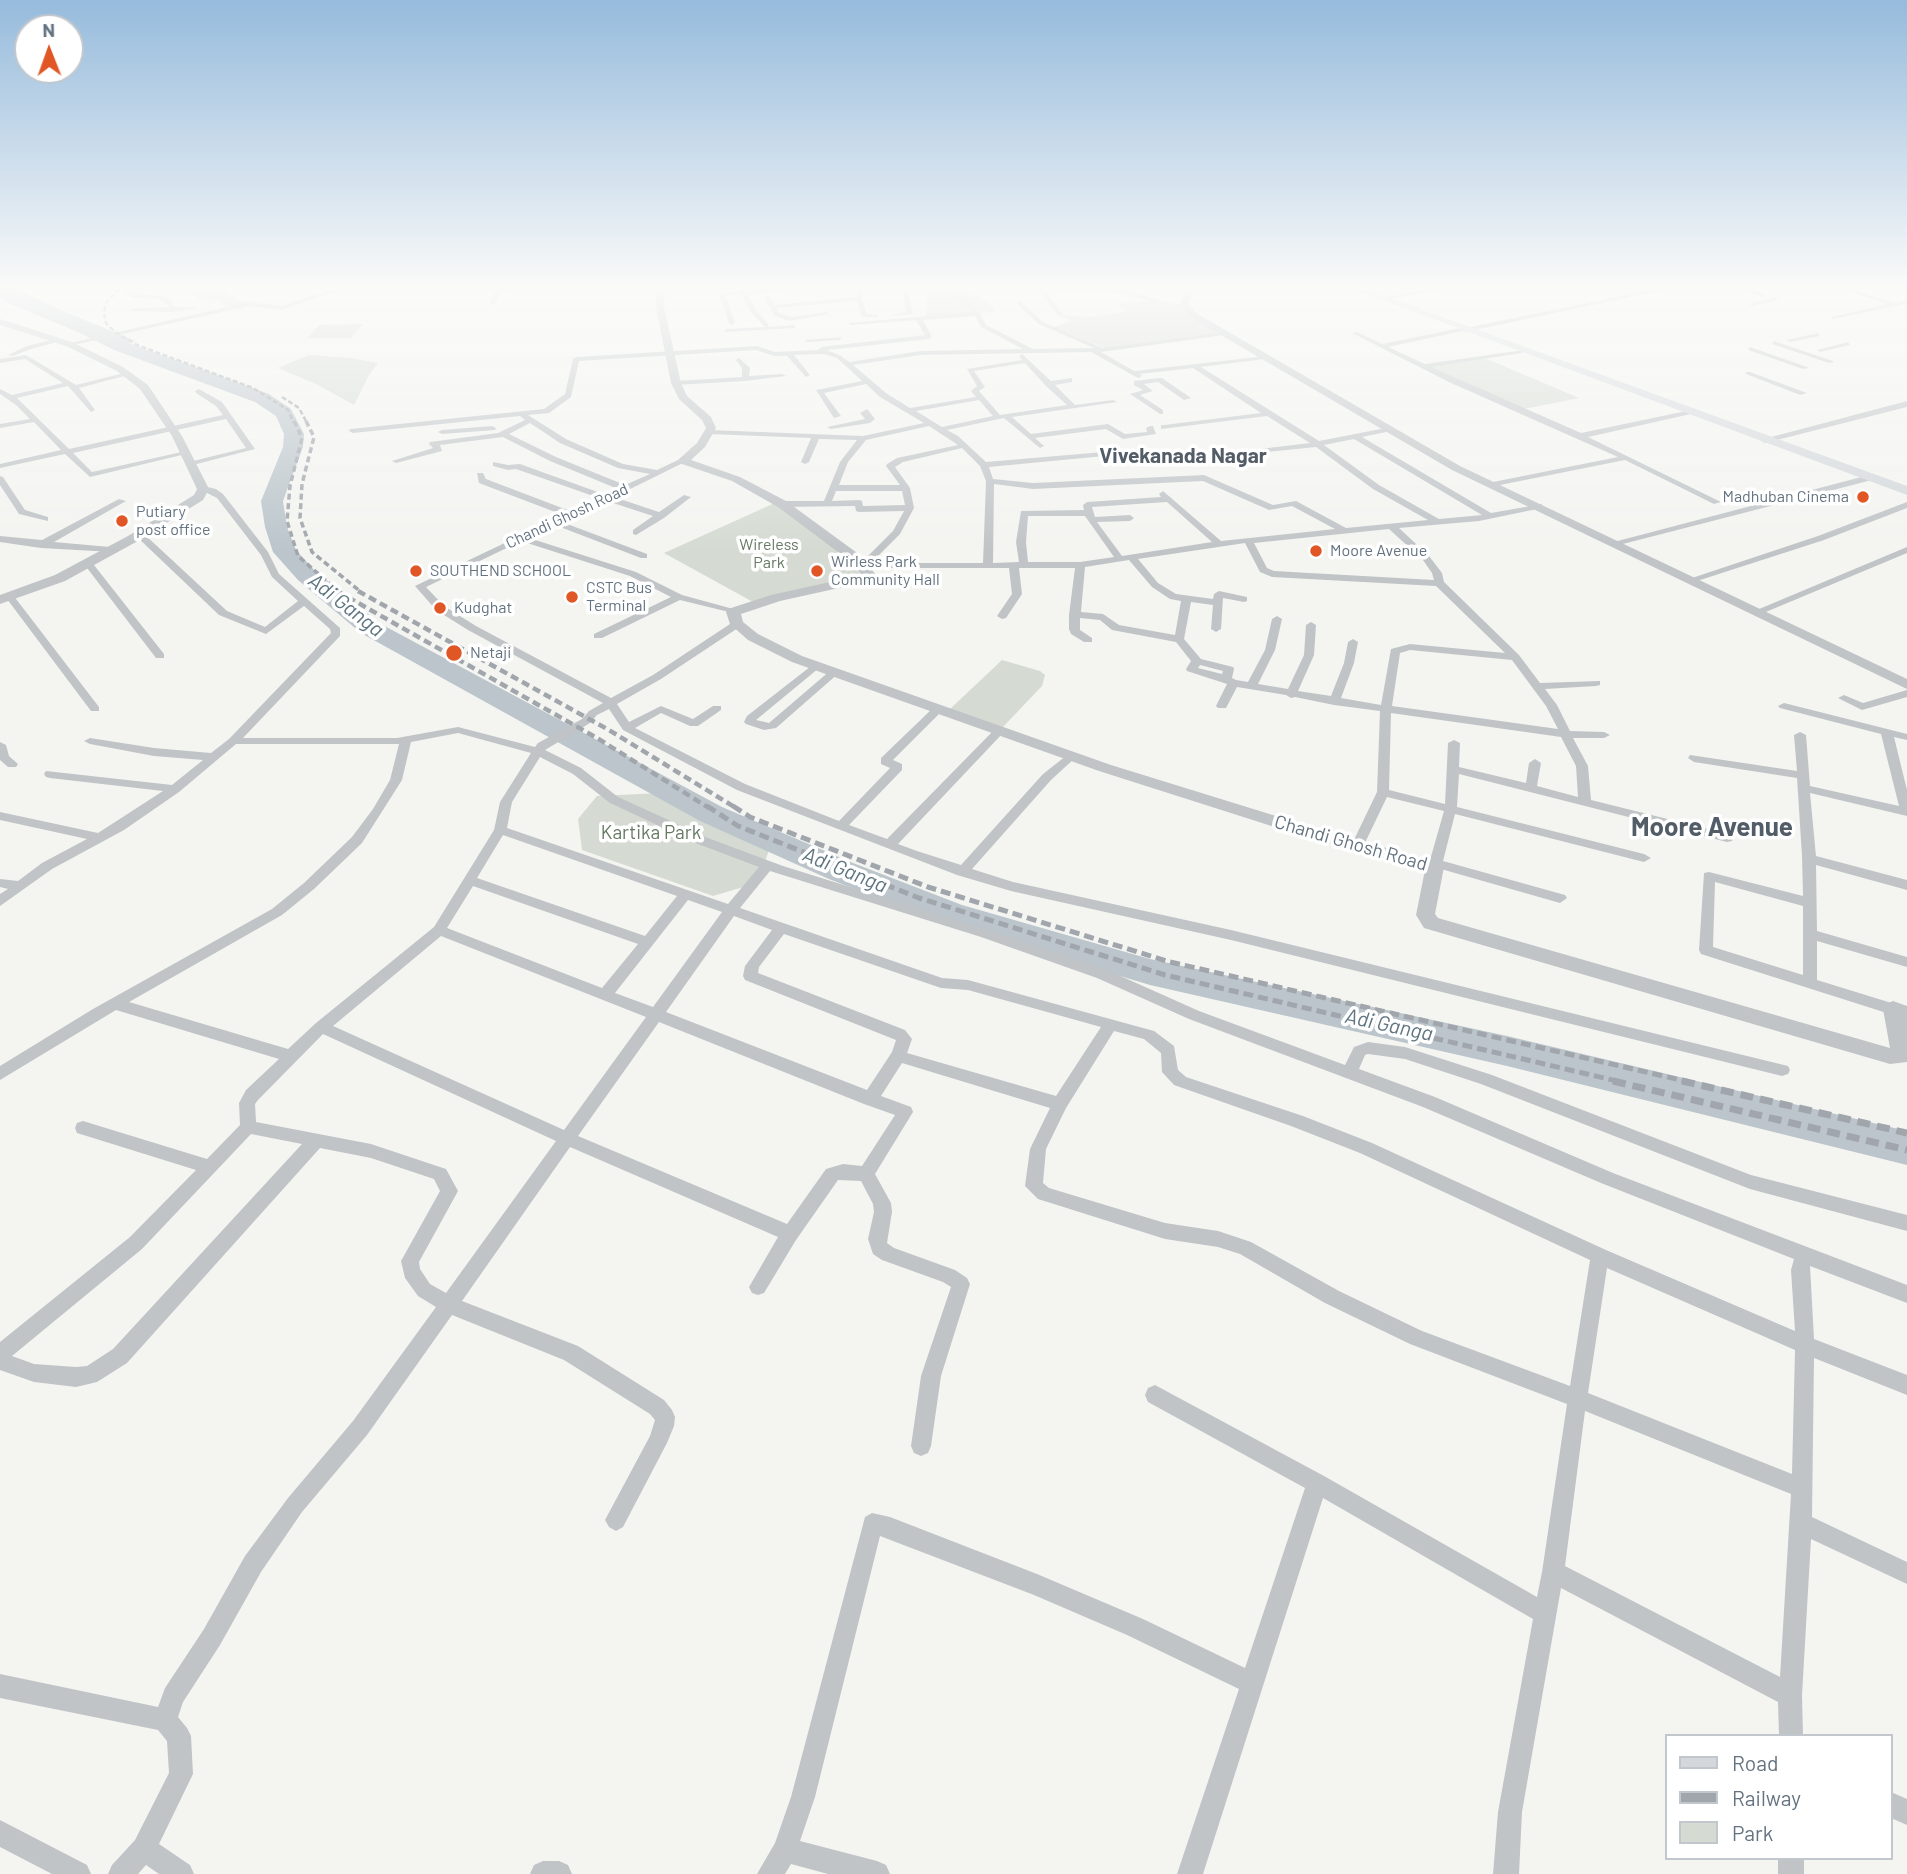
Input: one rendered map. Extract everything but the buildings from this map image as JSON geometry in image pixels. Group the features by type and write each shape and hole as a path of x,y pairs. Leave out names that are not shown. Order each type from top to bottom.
{"main road":[{"path":"1591,376 1765,440 1786,440 1869,478 1907,491"}],"street":[{"path":"59,376 73,385 91,410"},
{"path":"10,398 116,376"},
{"path":"131,376 144,387 172,428 203,489"},
{"path":"353,431 525,417 546,411 568,395 572,376"},
{"path":"675,376 683,397 707,419 711,428 709,432 767,439 863,438 932,422"},
{"path":"676,383 776,376"},
{"path":"860,376 942,429 984,465 990,481 988,566"},
{"path":"972,376 981,387 975,391 981,398 1040,446"},
{"path":"1042,376 1073,407"},
{"path":"1138,376 1145,381"},
{"path":"1211,376 1318,444 1376,486 1439,523"},
{"path":"1298,376 1456,468 1907,685"},
{"path":"1446,376 1580,436 1717,502"},
{"path":"1757,376 1803,393"},
{"path":"1049,384 1069,380"},
{"path":"1160,412 1135,394 1149,391 1137,383 1159,380 1187,398"},
{"path":"836,416 819,392 865,382"},
{"path":"0,391 35,420 90,475 251,449 215,400 199,391"},
{"path":"910,410 981,398"},
{"path":"942,429 1003,417 1113,402"},
{"path":"1786,440 1907,404"},
{"path":"831,427 867,421 871,419 864,413 867,411"},
{"path":"1580,436 1688,412"},
{"path":"1164,427 1268,414"},
{"path":"0,466 229,416"},
{"path":"396,461 439,449 433,444 504,433 518,428 525,417"},
{"path":"525,417 563,441 621,466 660,473"},
{"path":"0,426 35,420"},
{"path":"1030,436 1108,426 1123,437 1152,435 1150,428"},
{"path":"417,434 518,428"},
{"path":"1251,452 1318,444 1388,429"},
{"name":"Chandi Ghosh Road","path":"610,702 472,628 440,608 420,586 683,461 701,445 709,432"},
{"path":"504,433 531,448 626,489"},
{"path":"1355,436 1490,516"},
{"path":"806,461 815,438"},
{"path":"827,503 844,462 863,438"},
{"path":"863,566 897,532 910,508 906,488 890,466 900,460 962,446"},
{"path":"531,448 479,474 482,481 571,515"},
{"path":"984,465 1115,453"},
{"path":"1493,485 1624,458"},
{"path":"0,1351 5,1350 136,1243 248,1127 247,1103 252,1095 320,1027 439,930 500,830 506,802 539,748 586,721 610,702 657,677 735,618 776,598 870,577 863,566 782,504 736,479 683,461"},
{"path":"496,464 508,468 517,466 661,516"},
{"path":"990,481 1033,486 1204,478 1272,508 1293,503 1345,531"},
{"path":"1615,543 1869,478"},
{"path":"0,479 22,512 45,519"},
{"path":"1151,480 1154,486 1219,544"},
{"path":"834,488 906,488"},
{"path":"95,709 5,598 61,578 139,535 199,497 203,489"},
{"path":"0,901 47,866 101,838 175,789 233,741 336,634 335,628 275,575 265,554 219,496 213,491 203,489"},
{"path":"636,532 687,497"},
{"path":"1120,559 1090,517 1087,505 1169,499"},
{"path":"41,545 122,501"},
{"path":"782,504 859,503 859,509 910,508"},
{"path":"1691,580 1821,538 1907,505"},
{"path":"863,566 1080,565 1248,540 1439,523 1539,506"},
{"path":"1002,616 1017,594 1024,513 1130,518"},
{"path":"555,522 644,556"},
{"path":"1392,527 1426,558 1437,573 1439,583 1515,657 1538,686 1568,734 1583,766 1585,802"},
{"path":"139,535 222,612 265,631 303,602"},
{"path":"520,538 634,574 679,597 735,618"},
{"path":"0,539 110,551"},
{"path":"1248,540 1263,570 1272,574 1439,583"},
{"path":"1757,612 1907,550"},
{"path":"1132,558 1163,592 1186,600 1219,603"},
{"path":"88,562 160,656"},
{"path":"1080,565 1074,615 1075,632 1088,639"},
{"path":"1216,629 1219,594 1244,599"},
{"path":"598,636 679,597"},
{"path":"1179,639 1186,600"},
{"path":"1074,615 1103,617 1116,628 1179,639 1197,661 1191,669 1251,687 1334,702 1568,734 1604,735"},
{"name":"Chandi Ghosh Road","path":"735,618 753,637 815,666 999,731 1357,846 1436,865 1425,915 1427,920 1483,940 1890,1056 1899,1056 1901,1050 1900,1012"},
{"path":"1251,687 1270,650 1277,619"},
{"path":"1291,695 1309,655 1311,625"},
{"path":"1334,702 1349,663 1353,642"},
{"path":"1357,846 1383,792 1386,709 1395,651 1400,648 1515,657"},
{"path":"815,666 751,718 750,722 764,727 772,726 835,672"},
{"path":"1222,706 1229,681"},
{"path":"1538,686 1596,683"},
{"path":"1844,698 1862,707 1907,693"},
{"path":"610,702 627,728 694,765 741,787 962,872 1045,895 1231,934 1783,1070"},
{"path":"1784,706 1907,737"},
{"path":"627,728 661,709 694,724 717,708"},
{"path":"841,826 898,767 884,761 938,709"},
{"path":"233,741 401,740 458,730 539,748 577,771 614,800 703,841 767,865 1102,974 1194,1015 1350,1071 1608,1178 1907,1294"},
{"path":"889,845 999,731"},
{"path":"1694,758 1803,782 1906,812 1901,776 1887,734"},
{"path":"1800,735 1809,859 1810,983"},
{"path":"0,1074 277,912 309,886 357,840 378,810 396,780 404,754 401,740"},
{"path":"90,741 154,752 214,757"},
{"path":"1454,743 1451,807 1436,865 1560,898"},
{"path":"0,745 4,757 12,764"},
{"path":"962,872 1047,777 1071,756"},
{"path":"1531,789 1535,763"},
{"path":"1453,769 1727,838"},
{"path":"50,774 175,789"},
{"path":"1383,792 1451,807 1644,858"},
{"path":"0,816 101,838"},
{"path":"500,830 941,984 968,985 1149,1035 1169,1050 1170,1072 1180,1081 1366,1148 1600,1256 1805,1345 1907,1385"},
{"path":"1809,859 1907,885"},
{"path":"166,1720 173,1696 212,1637 253,1564 295,1505 360,1428 730,911 767,865"},
{"path":"1810,902 1708,876 1707,951 1900,1012"},
{"path":"469,880 648,942"},
{"path":"0,883 20,886"},
{"path":"605,995 685,895"},
{"path":"781,928 751,966 750,976 900,1034 904,1046 870,1099"},
{"path":"439,930 905,1112 866,1174"},
{"path":"1810,934 1907,962"},
{"path":"116,1004 290,1056"},
{"path":"1110,1025 1060,1104 1038,1149 1034,1186 1044,1194 1165,1231 1218,1239 1245,1248 1332,1297 1417,1338 1648,1425 1801,1488"},
{"path":"320,1027 568,1139 790,1234"},
{"path":"1350,1071 1359,1051 1368,1048 1405,1054 1486,1079 1750,1182 1907,1223"},
{"path":"898,1056 1060,1104"},
{"path":"248,1127 371,1152 440,1174 449,1191 410,1261 411,1272 424,1290 449,1305 571,1353 657,1407 665,1417 664,1426 615,1520"},
{"path":"83,1128 210,1167"},
{"path":"0,1361 34,1373 76,1377 90,1375 120,1356 316,1141"},
{"path":"758,1287 790,1234 832,1174 843,1171 866,1174"},
{"path":"866,1174 882,1203 883,1212 877,1239 879,1248 888,1254 949,1276 961,1284 931,1376 921,1446"},
{"path":"1506,1874 1510,1812 1553,1572 1600,1256"},
{"path":"1791,1734 1790,1695 1801,1523 1805,1345 1800,1270 1801,1262 1808,1256"},
{"path":"1155,1395 1317,1483 1544,1613"},
{"path":"1190,1874 1250,1682 1317,1483"},
{"path":"1801,1523 1907,1573"},
{"path":"770,1874 785,1850 803,1797 872,1524 890,1528 1037,1586 1135,1627 1250,1682"},
{"path":"1553,1572 1790,1695"},
{"path":"0,1686 166,1720 179,1736 181,1774 144,1849 121,1874"},
{"path":"0,1833 78,1874"},
{"path":"144,1849 181,1874"},
{"path":"785,1850 877,1874"},
{"path":"543,1874 559,1874"}],"green space":[{"path":"298,376 368,376 354,405"},
{"path":"1450,376 1528,376 1579,398 1524,409"},
{"name":"Wireless Park","path":"777,502 856,561 865,576 753,602 664,553"},
{"path":"1002,660 1040,671 1045,675 1042,686 1002,728 950,709"},
{"name":"Kartika Park","path":"660,793 771,845 757,883 713,896 582,850 578,819 597,796"}],"waterway":[{"name":"Adi Ganga","path":"203,376 262,398 284,413 294,434 293,447 272,501 276,527 285,552 306,575 370,628 711,814 841,871 950,913 1150,972 1507,1051 1907,1148"}],"railway":[{"path":"222,376 253,388 288,410 294,423"},
{"path":"282,397 299,408 307,423"},
{"path":"294,421 302,438 290,486 287,521 298,556 339,592"},
{"path":"307,423 314,437 302,484 300,518 312,552 361,592"},
{"path":"337,591 597,738 709,808"},
{"path":"358,591 609,730 736,808"},
{"path":"707,806 738,826 919,898 1165,975 1621,1082"},
{"path":"733,806 750,817 928,887 1170,962 1689,1082"},
{"path":"1613,1081 1907,1150"},
{"path":"1682,1081 1907,1133"}],"place":[{"name":"Madhuban Cinema","path":"1863,497"},
{"name":"Putiary post office","path":"122,521"},
{"name":"Moore Avenue","path":"1316,551"},
{"name":"SOUTHEND SCHOOL","path":"416,571"},
{"name":"Wirless Park Community Hall","path":"817,571"},
{"name":"CSTC Bus Terminal","path":"572,597"},
{"name":"Kudghat","path":"440,608"},
{"name":"Netaji","path":"454,653"}],"district":[{"name":"Vivekanada Nagar","path":"1183,456"},
{"name":"Moore Avenue","path":"1712,827"}]}
